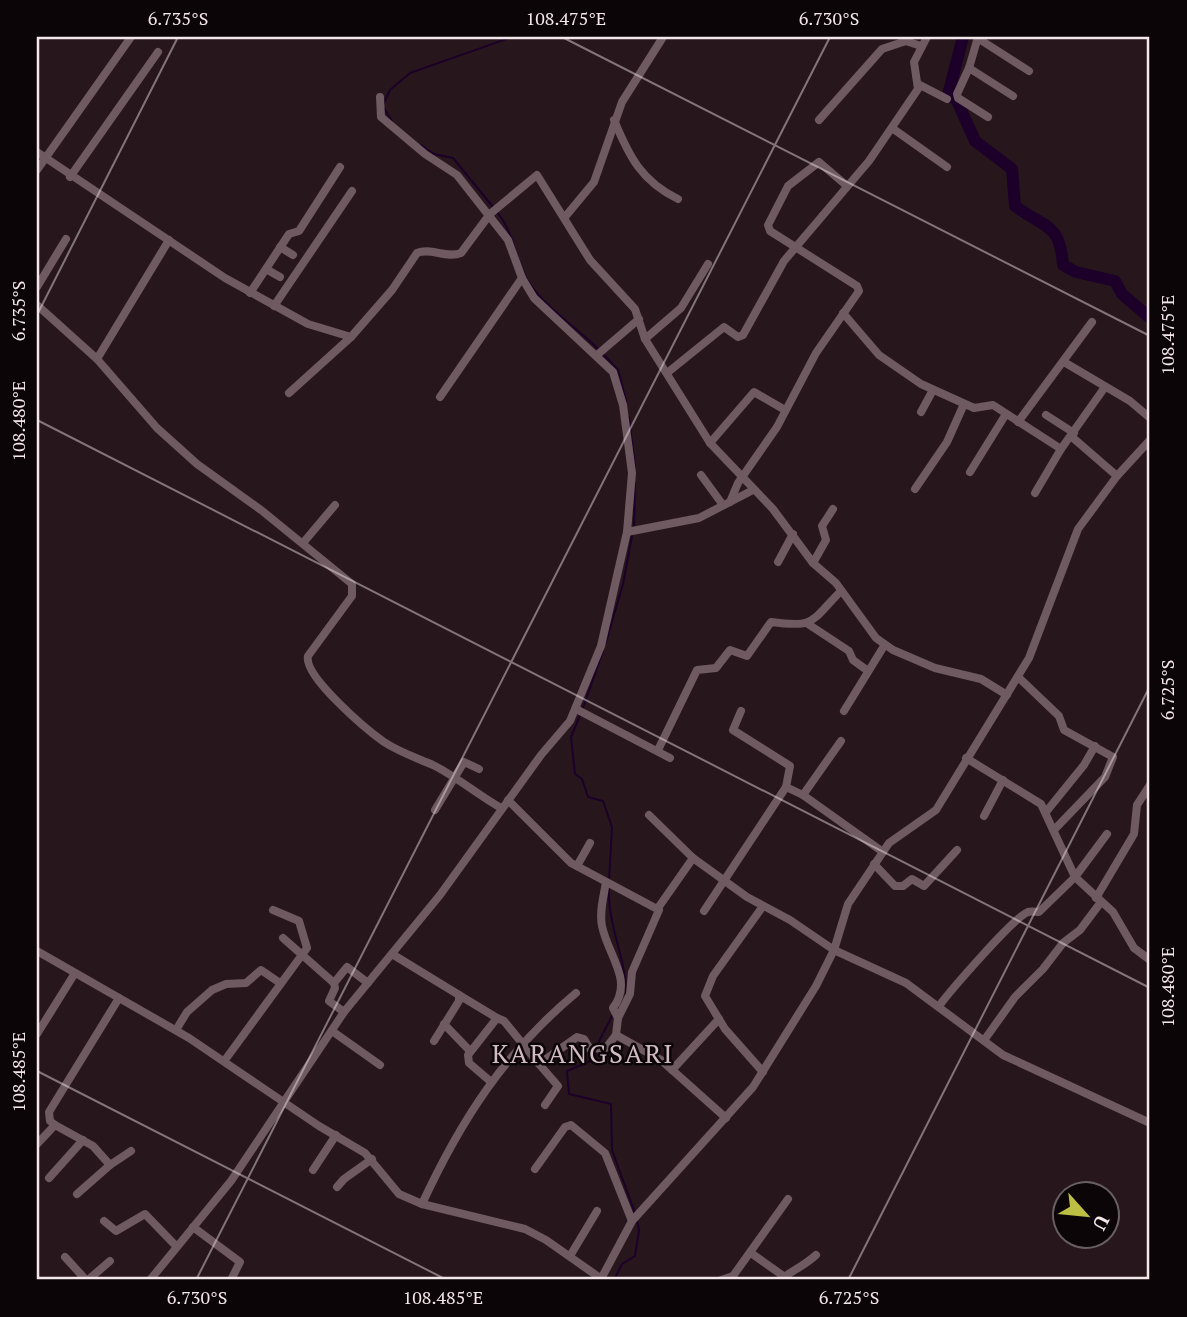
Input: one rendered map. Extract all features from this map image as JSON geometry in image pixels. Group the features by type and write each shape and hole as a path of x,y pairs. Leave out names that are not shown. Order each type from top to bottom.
{"street":[{"path":"37,170 131,37"},
{"path":"565,217 594,182 614,119 663,37"},
{"path":"667,373 724,327 738,337 743,335 784,261 892,128 918,85 914,62 927,37"},
{"path":"988,117 958,98 957,90 969,68 979,38 1029,71"},
{"path":"819,120 883,49 906,41 921,46"},
{"path":"70,177 158,52"},
{"path":"969,68 1013,96"},
{"path":"918,85 947,99"},
{"path":"150,1280 231,1181 344,1012 440,895 508,800 580,710 606,627 631,531 632,473 623,405 613,372 600,353 538,304 522,278 509,240 493,211 457,175 425,154 381,117 378,112 380,97"},
{"path":"614,119 627,150 646,176 655,187 678,199"},
{"path":"892,128 947,167"},
{"path":"37,152 70,177 250,293 330,333 351,337"},
{"path":"726,504 785,410 816,353 859,291 857,286 768,228 788,186 820,162 847,186"},
{"path":"250,293 289,234 299,231 340,167"},
{"path":"289,393 351,337 392,290 417,253 423,251 450,256 461,253 493,211 537,175 590,260 631,303 645,339 710,443 793,534 813,563 841,591 884,646 936,668 981,678 1007,695"},
{"path":"274,306 352,191"},
{"path":"37,287 66,239"},
{"path":"97,359 169,240"},
{"path":"280,247 293,255"},
{"path":"645,339 681,308 708,264"},
{"path":"266,269 280,277"},
{"path":"440,397 522,278"},
{"path":"37,305 97,359 157,428 197,464 303,543 355,588 308,656 309,667 348,711 380,739 455,779 502,808"},
{"path":"843,313 879,355 933,390 975,408 989,404 1061,449"},
{"path":"600,353 639,319"},
{"path":"1018,422 1092,322"},
{"path":"1064,362 1150,418"},
{"path":"1035,493 1061,449 1105,387"},
{"path":"920,412 933,390"},
{"path":"710,443 754,392 785,410"},
{"path":"915,489 947,442 964,404"},
{"path":"970,472 1006,414"},
{"path":"1046,415 1073,435 1117,476"},
{"path":"37,951 225,1060 284,1103 372,1159 390,1186 399,1194 422,1204 504,1222 546,1240 602,1280 633,1221 726,1118 763,1072 834,950 848,904 874,864 913,824 936,810 1018,677 1037,641 1078,529 1117,476 1150,440"},
{"path":"701,475 726,504"},
{"path":"631,531 699,518 753,490"},
{"path":"303,543 335,505"},
{"path":"813,563 826,540 821,528 833,509"},
{"path":"778,562 793,534"},
{"path":"659,751 697,670 716,668 730,650 747,656 771,622 793,626 808,624 841,591"},
{"path":"808,624 849,651 852,659 868,671"},
{"path":"844,711 884,646"},
{"path":"1018,677 1059,716 1064,730 1113,757 1105,777 1054,830"},
{"path":"580,710 670,758"},
{"path":"704,911 786,787 785,782 792,767 733,730 741,711"},
{"path":"803,795 841,741"},
{"path":"1046,812 1084,765 1095,746"},
{"path":"966,758 1034,798 1046,812 1075,877 1113,912 1134,948 1150,960"},
{"path":"435,810 464,762 479,769"},
{"path":"984,816 1003,780"},
{"path":"985,1040 1015,997 1043,969 1063,943 1080,930 1134,834 1138,823 1137,805 1150,785"},
{"path":"786,787 803,795 883,852"},
{"path":"508,800 555,849 577,866 658,908"},
{"path":"649,815 693,858 723,880 834,950 891,975 939,1006 1003,1055 1150,1123"},
{"path":"939,1006 968,970 1017,922 1029,912 1039,912 1075,877 1107,834"},
{"path":"577,866 590,843"},
{"path":"874,864 895,886 903,886 912,879 924,886 957,850"},
{"path":"540,1065 581,1038 590,1049 603,1049 616,1035 616,1016 658,917 658,908 693,858"},
{"path":"607,883 602,925 626,993"},
{"path":"763,1072 719,1019 705,996 706,989 764,906"},
{"path":"225,1060 307,948 299,921 273,910"},
{"path":"283,938 334,983 335,988 329,1001 344,1012"},
{"path":"392,954 504,1021 558,1086 545,1105"},
{"path":"334,983 347,967 368,983"},
{"path":"176,1030 187,1012 216,987 247,983 261,970 280,983"},
{"path":"37,1034 75,973"},
{"path":"422,1204 449,1147 490,1081 521,1043 576,993"},
{"path":"434,1041 459,1001 459,995"},
{"path":"110,1165 99,1150 55,1125 49,1116 56,1097 119,998"},
{"path":"490,1081 469,1063 470,1051 497,1018"},
{"path":"672,1070 719,1019"},
{"path":"444,1024 470,1051"},
{"path":"332,1031 380,1065"},
{"path":"616,1035 656,1056 726,1118"},
{"path":"37,1144 55,1125"},
{"path":"535,1170 565,1127 571,1125 605,1153 633,1221"},
{"path":"313,1170 336,1135"},
{"path":"49,1178 83,1140"},
{"path":"77,1194 110,1165 131,1151"},
{"path":"337,1187 372,1159"},
{"path":"721,1280 736,1278 788,1199"},
{"path":"570,1256 597,1211"},
{"path":"104,1221 116,1231 145,1214 176,1246"},
{"path":"192,1227 240,1262 231,1280"},
{"path":"751,1253 785,1279 794,1269 802,1268 816,1255"},
{"path":"65,1258 87,1280 110,1261"}],"waterway":[{"path":"384,103 390,90 410,73 512,37"},
{"path":"963,37 949,91 958,103 975,141 1012,169 1015,206 1043,223 1054,234 1063,265 1076,272 1115,281 1122,294 1150,318"},
{"path":"384,108 392,121"},
{"path":"421,145 434,154 453,158 493,207"},
{"path":"497,212 507,228 524,273 535,291 599,350"},
{"path":"603,354 618,370 626,401"},
{"path":"629,417 635,467"},
{"path":"634,526 635,483"},
{"path":"606,642 623,584 632,536"},
{"path":"583,708 603,651"},
{"path":"581,713 571,737 575,774 582,779 588,797 603,801 612,827 609,881"},
{"path":"609,887 611,914 626,994"},
{"path":"597,1045 612,1016"},
{"path":"596,1050 595,1059 567,1071 569,1094 611,1104 612,1150 635,1213"},
{"path":"614,1280 622,1264 635,1256 639,1230 637,1221"}],"district":[{"name":"KARANGSARI","path":"583,1053"}]}
